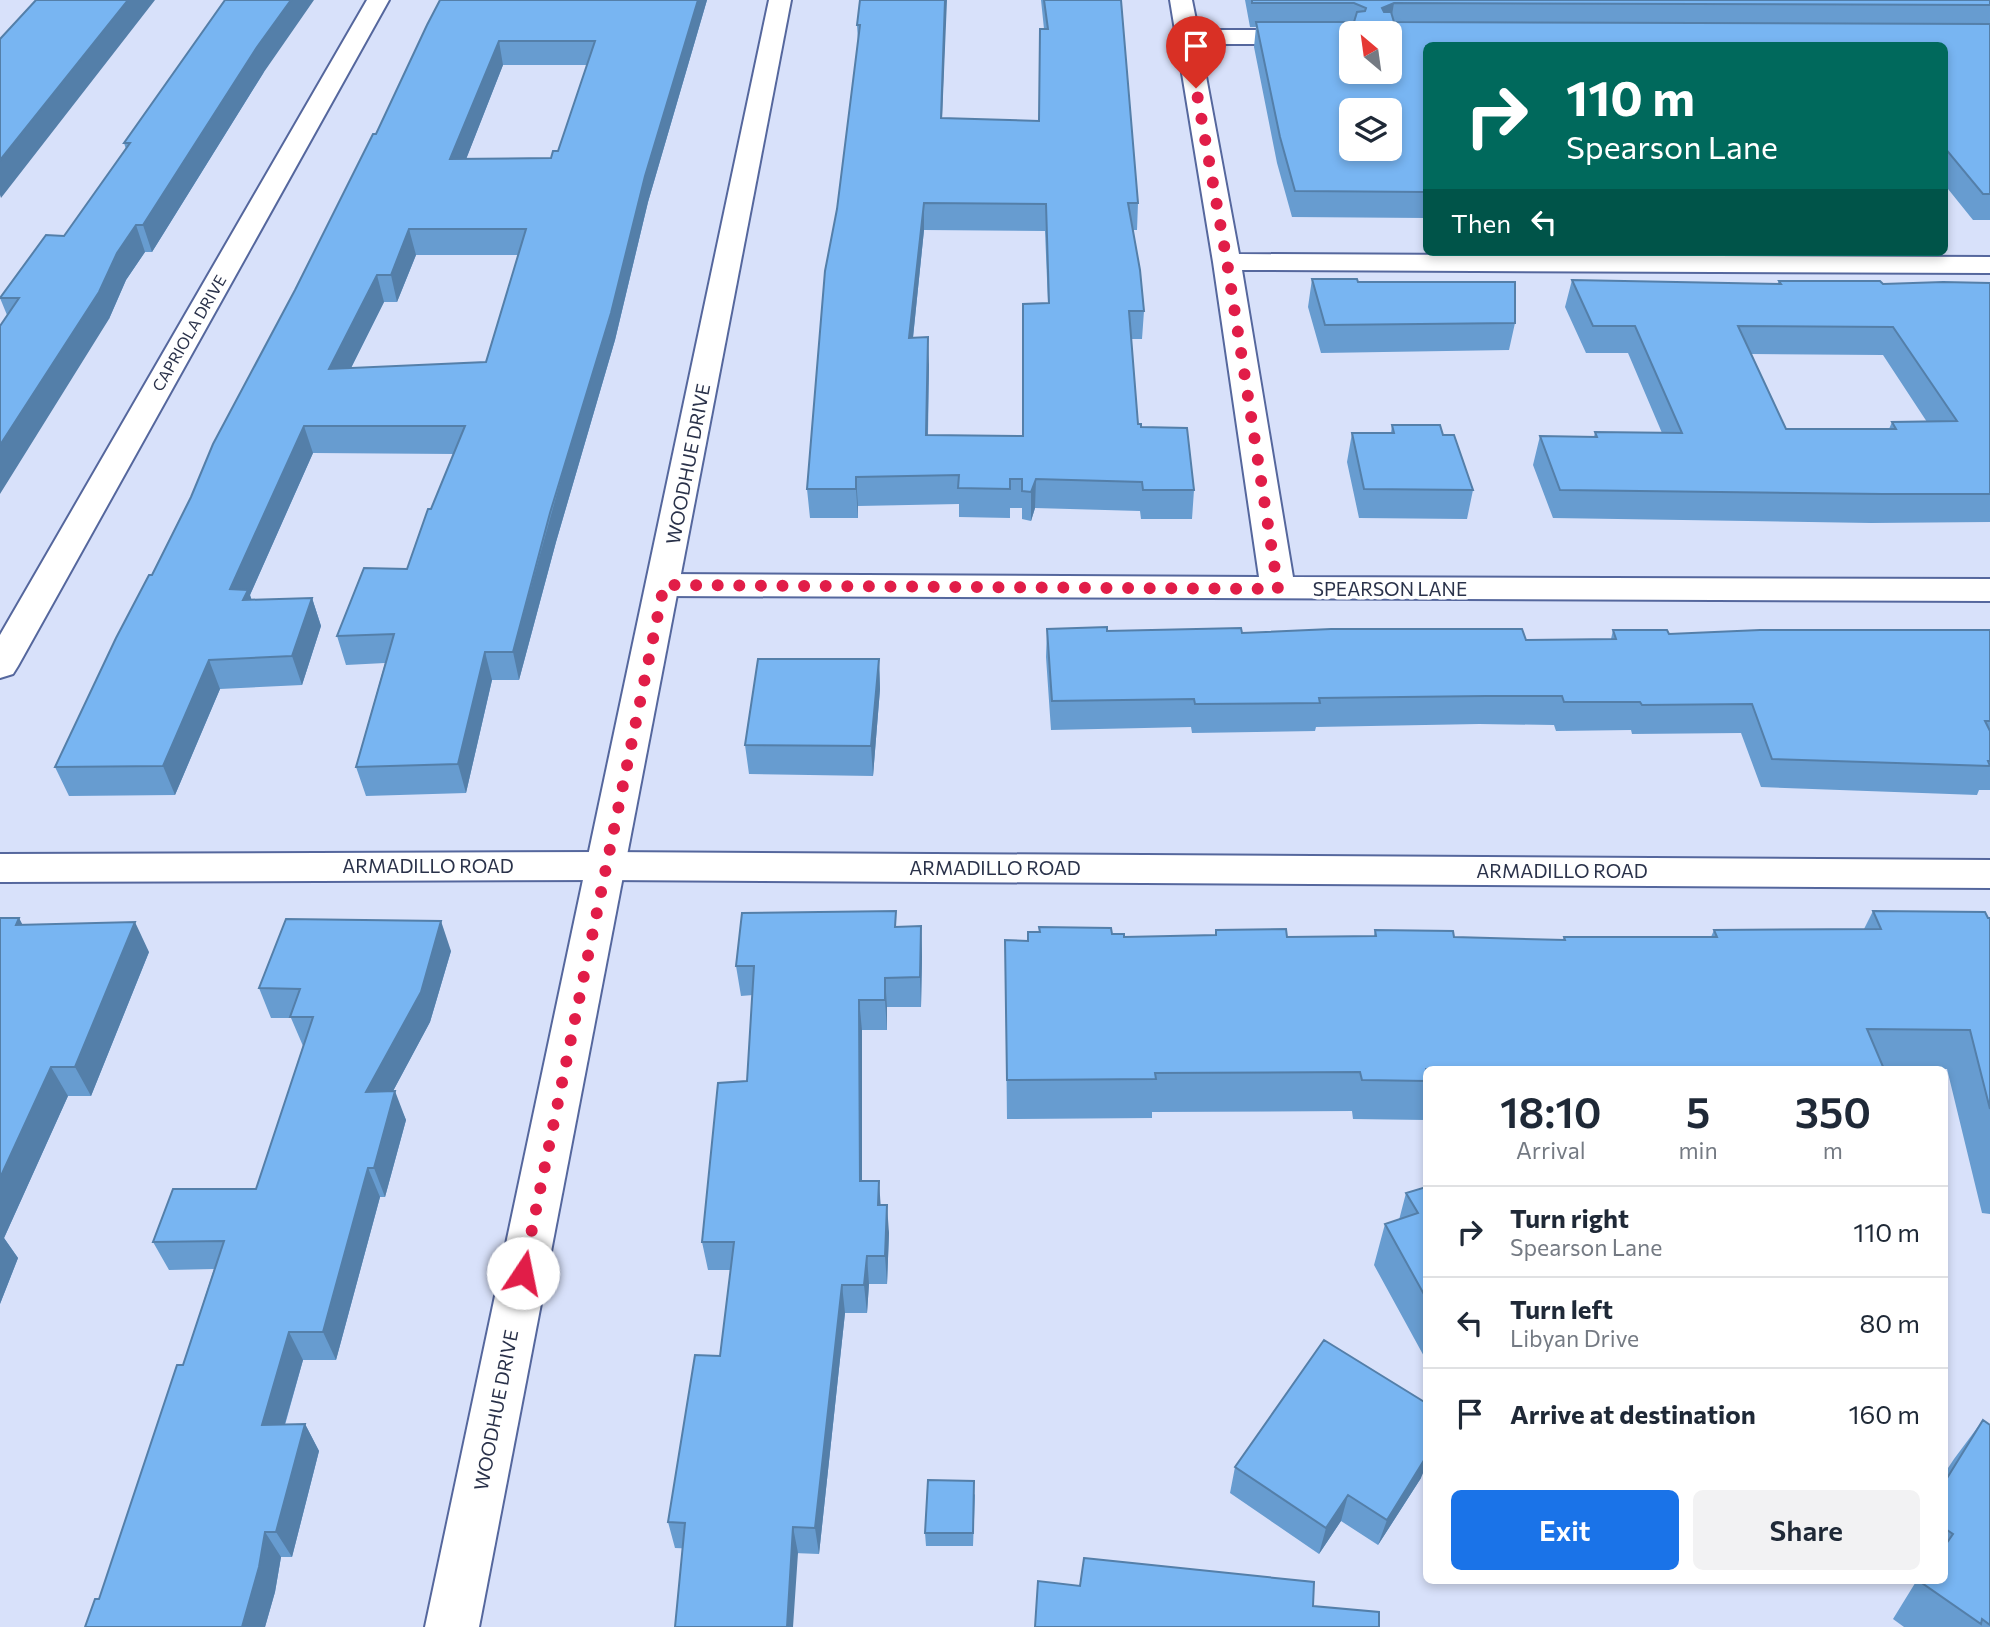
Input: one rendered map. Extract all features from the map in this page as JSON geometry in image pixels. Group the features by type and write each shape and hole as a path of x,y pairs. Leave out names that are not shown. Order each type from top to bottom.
{"street":[{"name":"CAPRIOLA DRIVE","path":"0,666 378,0"},
{"name":"WOODHUE DRIVE","path":"452,1627 780,0"},
{"path":"1181,0 1227,262 1278,589"},
{"path":"1187,37 1339,37"},
{"path":"1227,262 1990,264"},
{"name":"SPEARSON LANE","path":"664,585 1990,590"},
{"name":"ARMADILLO ROAD","path":"0,868 605,866 1990,874"}],"building":[{"path":"36,0 128,0 0,160 0,39"},
{"path":"225,0 291,0 257,47 143,225 136,225 117,253 99,292 0,445 0,326 19,298 0,298 46,235 64,236 130,143 124,143"},
{"path":"440,0 698,0 645,176 611,313 550,513 513,652 485,652 458,764 356,767 394,634 337,636 364,568 407,569 428,509 431,509 465,426 304,426 230,589 248,590 243,600 312,598 292,656 209,660 163,766 55,767 116,638 149,575 152,575 191,497 213,444 295,290 373,134 376,134","holes":["499,41 595,41 558,151 553,151 551,158 450,159","409,229 526,229 486,362 329,369 377,275 391,275"]},
{"path":"860,0 945,0 941,118 1039,121 1040,29 1048,29 1044,0 1121,0 1138,203 1128,203 1144,311 1129,311 1138,424 1141,424 1141,427 1187,428 1194,490 1143,490 1142,482 1036,479 1031,492 1022,491 1022,479 1010,479 1010,489 958,488 959,475 856,477 856,489 807,489 825,271 837,209 860,25 857,25","holes":["924,203 1046,204 1049,303 1023,304 1023,436 926,435 928,337 909,338"]},
{"path":"1252,0 1990,0 1990,5 1394,3 1382,8 1384,12 1391,12 1394,21 1354,21 1357,12 1365,11 1366,8 1354,3 1252,3"},
{"path":"1256,22 1339,22 1339,84 1402,84 1402,22 1990,24 1990,194 1983,194 1948,152 1948,42 1423,42 1423,192 1295,191 1280,137"},
{"path":"1312,279 1357,279 1358,282 1515,282 1515,323 1325,325"},
{"path":"1572,280 1781,284 1779,281 1990,283 1990,494 1560,490 1540,436 1597,437 1595,432 1682,433 1635,326 1593,326","holes":["1738,326 1893,327 1957,421 1892,422 1896,429 1786,429"]},
{"path":"1392,425 1440,425 1443,435 1454,435 1473,490 1364,489 1352,433 1394,433"},
{"path":"1107,627 1107,631 1241,628 1242,633 1331,629 1522,629 1526,640 1616,639 1613,630 1667,630 1669,634 1760,630 1990,630 1990,721 1985,721 1990,731 1990,766 1772,759 1752,704 1642,705 1640,702 1564,702 1562,696 1319,698 1320,703 1195,704 1194,699 1052,701 1047,629"},
{"path":"758,659 879,659 871,746 745,745"},
{"path":"896,911 895,927 921,926 920,977 885,978 885,1000 859,1000 860,1181 879,1181 878,1205 887,1205 885,1256 867,1256 864,1285 842,1285 815,1528 793,1527 787,1627 675,1627 685,1523 668,1522 695,1355 720,1356 734,1242 702,1242 718,1083 747,1081 754,966 736,966 742,913"},
{"path":"1873,911 1985,912 1990,918 1990,1109 1970,1030 1867,1029 1883,1066 1423,1066 1423,1081 1362,1080 1360,1072 1155,1073 1156,1079 1007,1080 1005,940 1028,941 1028,932 1040,932 1039,927 1111,928 1112,934 1124,934 1124,937 1216,935 1216,930 1286,929 1287,937 1376,936 1375,930 1453,931 1454,937 1565,940 1564,937 1717,937 1714,930 1881,929"},
{"path":"0,918 19,918 16,925 135,922 75,1067 51,1067 0,1178"},
{"path":"286,919 441,921 421,992 366,1092 395,1091 374,1168 368,1168 323,1332 289,1332 262,1425 305,1424 276,1532 265,1532 259,1567 242,1627 85,1627 95,1599 99,1599 177,1365 183,1365 224,1241 153,1242 173,1189 256,1189 313,1017 290,1017 300,989 259,988"},
{"path":"1423,1188 1423,1293 1385,1224 1418,1213 1406,1193"},
{"path":"1324,1340 1423,1401 1423,1462 1387,1520 1348,1495 1326,1528 1235,1467"},
{"path":"1983,1420 1990,1425 1990,1625 1982,1619 1981,1624 1923,1584 1948,1584 1948,1541 1953,1534 1948,1531 1948,1477"},
{"path":"928,1480 974,1481 973,1533 925,1533"},
{"path":"1084,1558 1314,1582 1313,1606 1379,1612 1379,1627 1035,1627 1038,1581 1080,1586"}],"route":[{"path":"523,1273 664,585 1278,589 1227,262 1196,88"}]}
